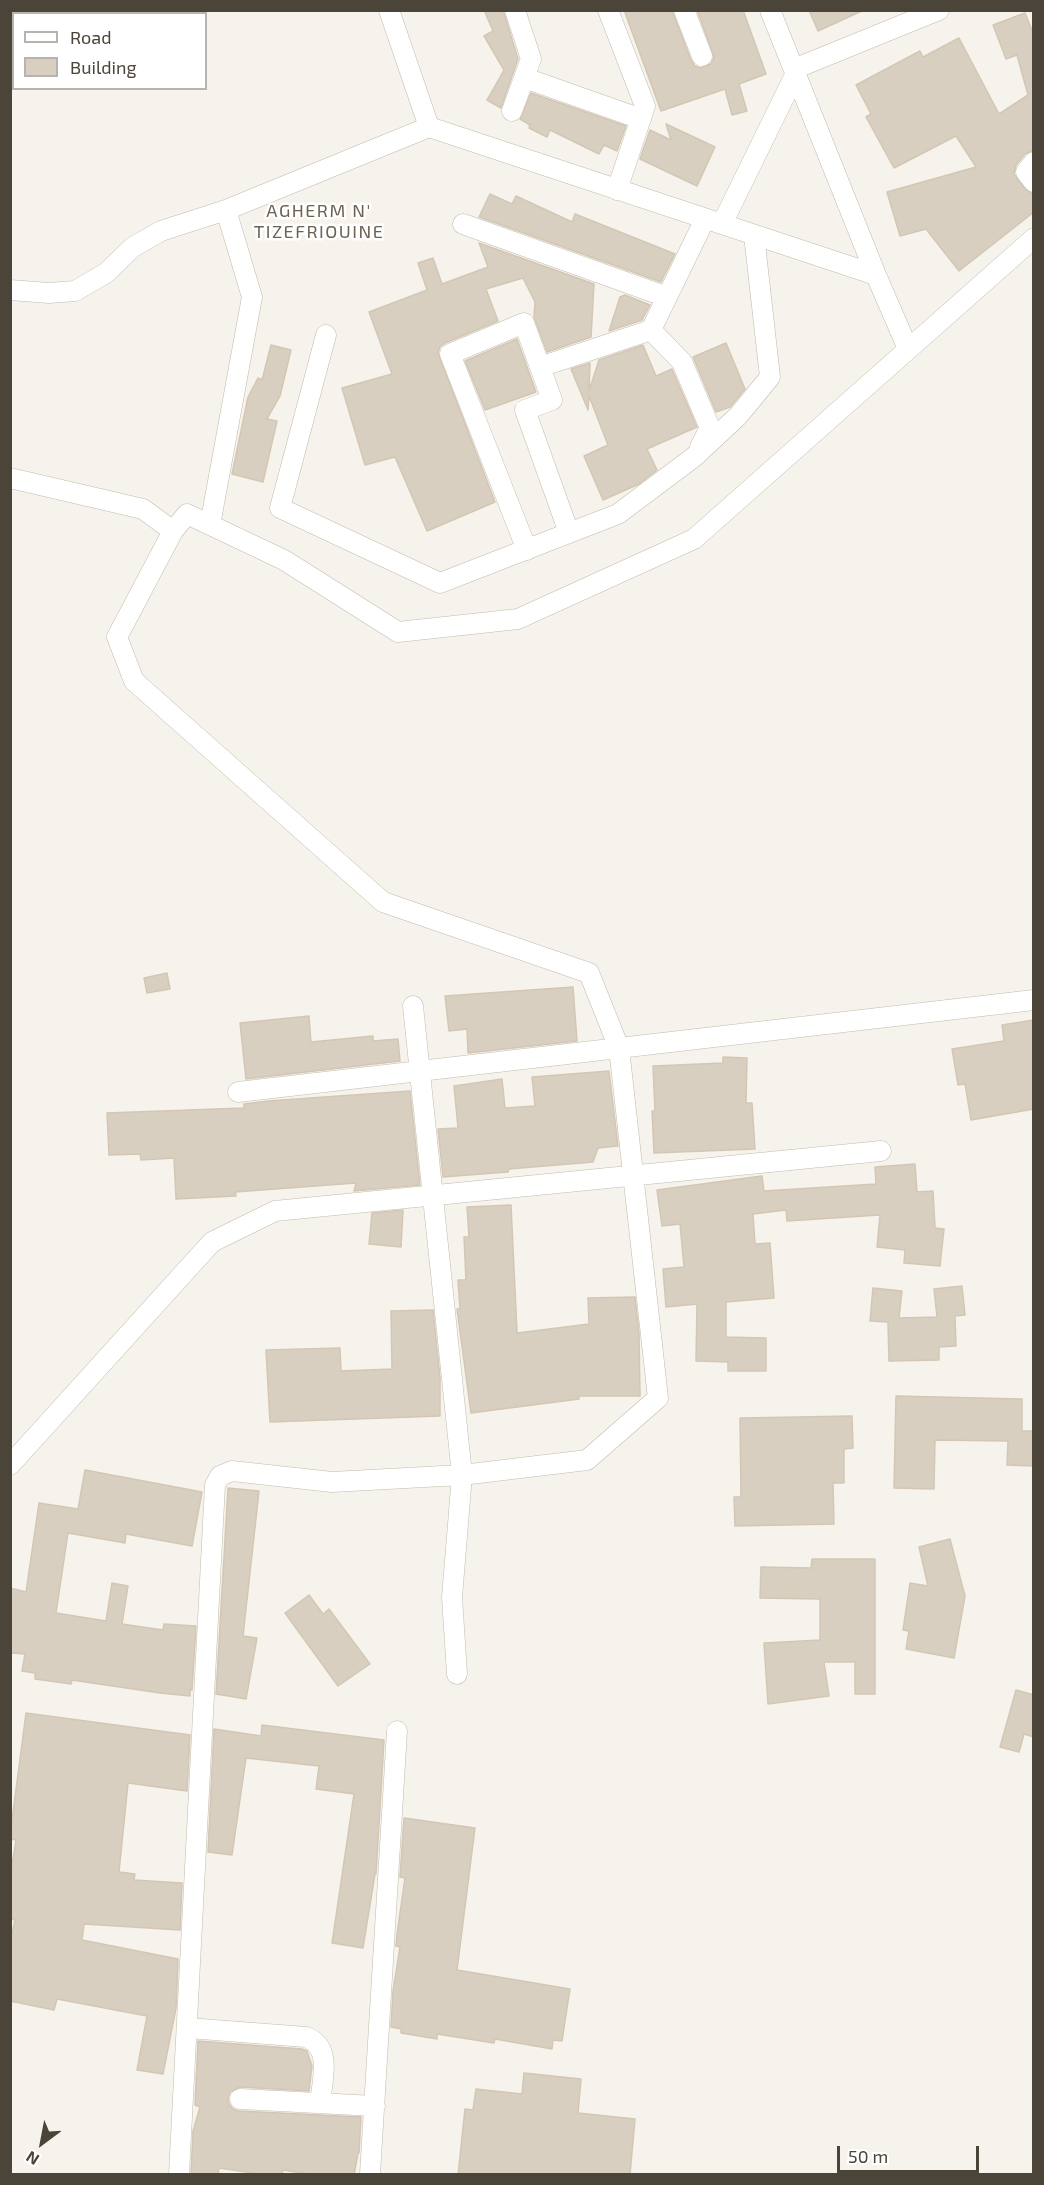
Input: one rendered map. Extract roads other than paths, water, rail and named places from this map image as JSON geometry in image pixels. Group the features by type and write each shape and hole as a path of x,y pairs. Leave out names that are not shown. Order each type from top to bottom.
{"street":[{"path":"389,10 429,128"},
{"path":"512,111 531,59 515,10"},
{"path":"608,10 645,106 617,190"},
{"path":"684,10 702,56"},
{"path":"770,10 908,349"},
{"path":"540,367 651,330 667,297 713,221 795,71 939,10"},
{"path":"525,78 640,119"},
{"path":"10,290 49,293 75,291 106,273 133,247 161,231 226,210 429,128 876,275"},
{"path":"1034,162 1026,172 1034,182"},
{"path":"210,525 252,297 226,210"},
{"path":"463,224 667,297"},
{"path":"326,335 280,507 440,583 618,514 694,457 738,416 770,377 754,235"},
{"path":"179,2175 217,1481 225,1473 231,1471 332,1482 462,1475 587,1460 658,1398 619,1048 589,973 383,902 134,681 117,637 172,531 187,514 284,560 398,632 518,619 693,539 1034,238"},
{"path":"527,550 450,354 525,323 552,400 525,410 569,533"},
{"path":"651,330 682,362 710,428 694,457"},
{"path":"10,478 143,509 172,531"},
{"path":"238,1092 1034,1000"},
{"path":"413,1006 462,1475 452,1597 457,1674"},
{"path":"10,1465 212,1242 275,1211 881,1151"},
{"path":"370,2175 398,1731"},
{"path":"188,2028 306,2037 312,2040 321,2048 324,2060 320,2103"},
{"path":"240,2099 375,2106"}],"district":[{"name":"AGHERM N' TIZEFRIOUINE","path":"319,221"}]}
